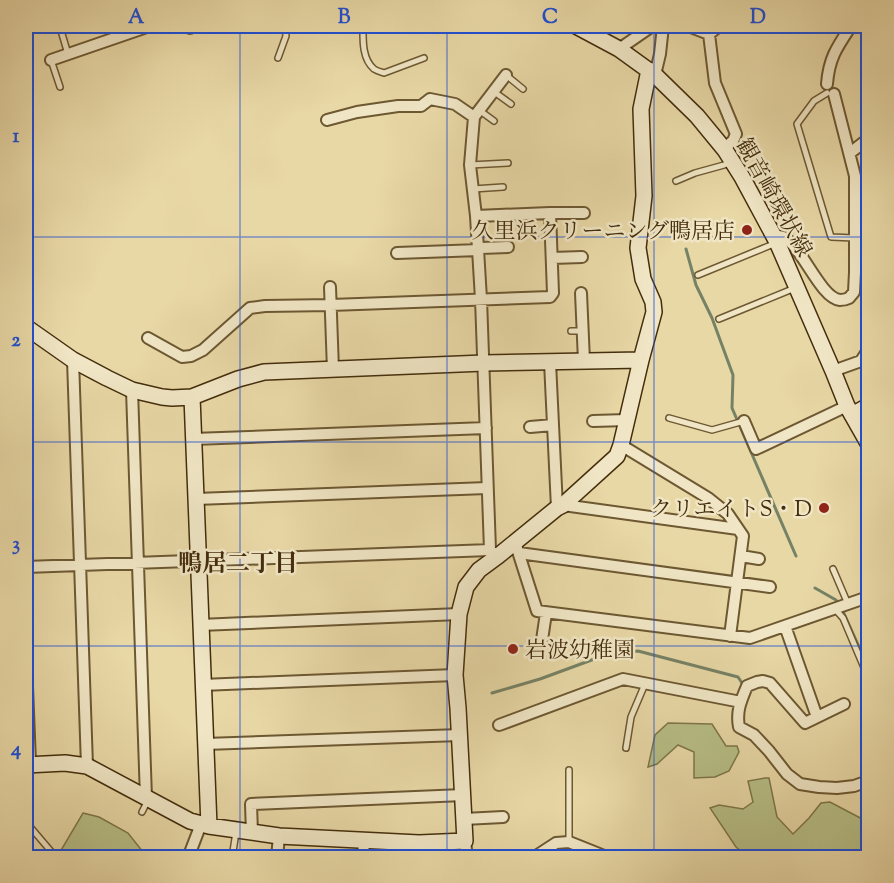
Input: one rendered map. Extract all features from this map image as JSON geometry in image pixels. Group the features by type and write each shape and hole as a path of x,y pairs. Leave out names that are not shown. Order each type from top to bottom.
{"street":[{"path":"51,60 146,26"},
{"name":"観音崎環状線","path":"576,26 619,49 652,72 697,116 728,155 775,239 850,410 868,443"},
{"path":"619,49 650,26"},
{"path":"517,548 617,456 621,445 654,312 653,302 643,279 638,248 644,196 642,109 652,72 660,54 663,26"},
{"path":"688,26 709,34"},
{"path":"709,34 719,26"},
{"path":"775,239 784,237 791,243 821,286 835,298 839,300 849,298 854,292 855,177 850,153 829,90 828,69 832,56 851,26"},
{"path":"709,34 716,83 736,134 728,155"},
{"path":"467,858 455,675 459,614 466,587 494,553 487,488 479,250 470,165 476,113 506,75"},
{"path":"327,120 357,111 421,106 430,99 455,104 476,113"},
{"path":"850,153 868,139"},
{"path":"148,338 182,357 191,356 203,350 250,308 550,297 553,293 550,213"},
{"path":"476,216 584,213"},
{"path":"397,253 508,247"},
{"path":"552,258 582,257"},
{"path":"330,287 333,370"},
{"path":"580,293 577,331 584,361"},
{"path":"26,327 73,360 132,390 172,399 192,397 238,379 264,372 484,363 641,360"},
{"path":"833,371 861,361 868,350"},
{"path":"73,360 87,766"},
{"path":"550,362 560,506"},
{"path":"132,390 145,803"},
{"path":"188,858 205,825 205,744 192,397"},
{"path":"739,423 756,449 850,410 868,406"},
{"path":"593,421 627,420"},
{"path":"530,427 553,425"},
{"path":"193,439 486,428"},
{"path":"621,445 708,498 728,514 743,536 730,636"},
{"path":"196,499 487,488"},
{"path":"560,506 738,529"},
{"path":"26,567 198,560 494,553 517,548 770,587"},
{"path":"517,548 537,611 546,613 750,638 868,597"},
{"path":"741,556 759,559"},
{"path":"542,640 546,613"},
{"path":"200,625 459,614"},
{"path":"785,626 817,717"},
{"path":"26,660 28,764 65,763 87,766 145,803 205,825 279,836 364,840 418,850 465,841"},
{"path":"202,685 455,675"},
{"path":"499,724 623,678 741,702"},
{"path":"844,704 805,723 770,683 763,681 747,686 737,717 739,727 754,735 788,774 800,784 837,788 868,781"},
{"path":"205,744 460,735"},
{"path":"244,831 251,804 463,795"},
{"path":"464,819 503,817"},
{"path":"277,858 279,836"},
{"path":"363,858 364,840"},
{"path":"533,858 556,843 569,842 609,858"}],"lane":[{"path":"278,58 286,36 285,26"},
{"path":"363,26 366,58 374,69 384,73 424,58"},
{"path":"62,34 68,54"},
{"path":"51,60 60,87"},
{"path":"506,75 523,88"},
{"path":"829,90 814,101 797,124 831,237 855,238"},
{"path":"493,91 511,104"},
{"path":"476,113 494,121"},
{"path":"676,181 724,165 728,155"},
{"path":"470,165 507,163"},
{"path":"472,189 503,188"},
{"path":"698,275 775,239"},
{"path":"719,319 797,286"},
{"path":"669,418 712,430 739,423"},
{"path":"833,569 848,604"},
{"path":"835,609 843,618 868,677"},
{"path":"626,748 632,717 645,684"},
{"path":"569,770 569,842"},
{"path":"26,822 55,856 54,858"},
{"path":"232,858 244,831"}],"green space":[{"path":"668,723 712,724 726,746 737,746 739,752 729,771 715,777 694,778 694,752 678,745 657,764 648,767 655,735"},
{"path":"769,778 777,817 793,834 821,803 830,802 868,822 868,857 748,857 736,847 710,808 719,805 743,809 753,802 748,781"},
{"path":"83,813 99,817 128,833 147,857 57,857"},
{"path":"572,852 584,857 549,857 556,853"}],"waterway":[{"path":"686,249 696,285 712,318 733,375 732,408 796,556"},
{"path":"815,588 838,603"},
{"path":"842,609 868,667"},
{"path":"492,693 540,679 608,654 638,651 738,677 742,683"}],"place":[{"name":"久里浜クリーニング鴨居店","path":"747,230"},
{"name":"クリエイトS・D","path":"824,508"},
{"name":"岩波幼稚園","path":"513,649"}],"district":[{"name":"鴨居二丁目","path":"238,563"}]}
